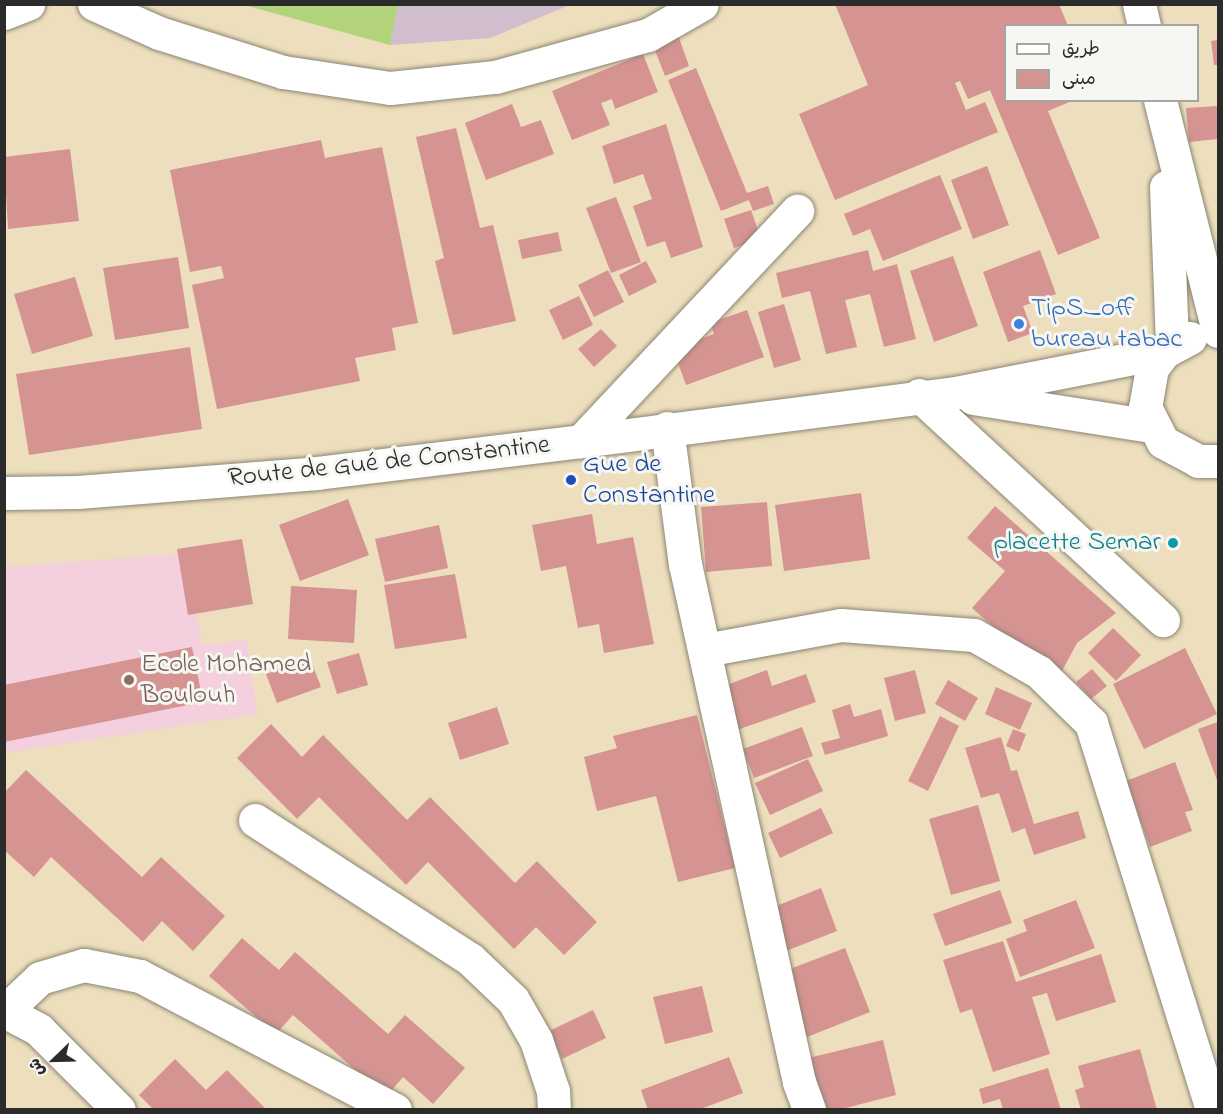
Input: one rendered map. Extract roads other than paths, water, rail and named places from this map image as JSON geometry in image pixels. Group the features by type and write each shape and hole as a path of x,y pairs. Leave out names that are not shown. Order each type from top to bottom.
{"street":[{"path":"4,13 28,4"},
{"path":"94,4 159,33 283,72 390,88 495,77 648,34 702,4"},
{"path":"1139,4 1144,24"},
{"path":"1162,113 1218,333"},
{"path":"1162,113 1168,349 1152,368 1146,387 1145,407 1151,426 1163,442 1179,454 1198,461 1218,461"},
{"path":"581,441 797,211"},
{"name":"Route de Gué de Constantine","path":"4,493 78,492 317,473 934,395 1168,349 1200,335 1218,333"},
{"path":"934,395 1163,620"},
{"name":"Route de Gué de Constantine","path":"934,395 1151,426"},
{"path":"667,428 685,564 799,1082 809,1110"},
{"path":"705,650 841,625 974,634 1039,672 1091,723 1212,1110"},
{"path":"255,820 470,959 513,1000 536,1040 553,1091 554,1110"},
{"path":"119,1110 39,1030 5,1011 40,978 84,965 140,976 395,1110"}],"place":[{"name":"TipS_off bureau tabac","path":"1019,324"},
{"name":"Gue de Constantine","path":"571,480"},
{"name":"placette Semar","path":"1173,543"},
{"name":"Ecole Mohamed Boulouh","path":"129,680"}]}
